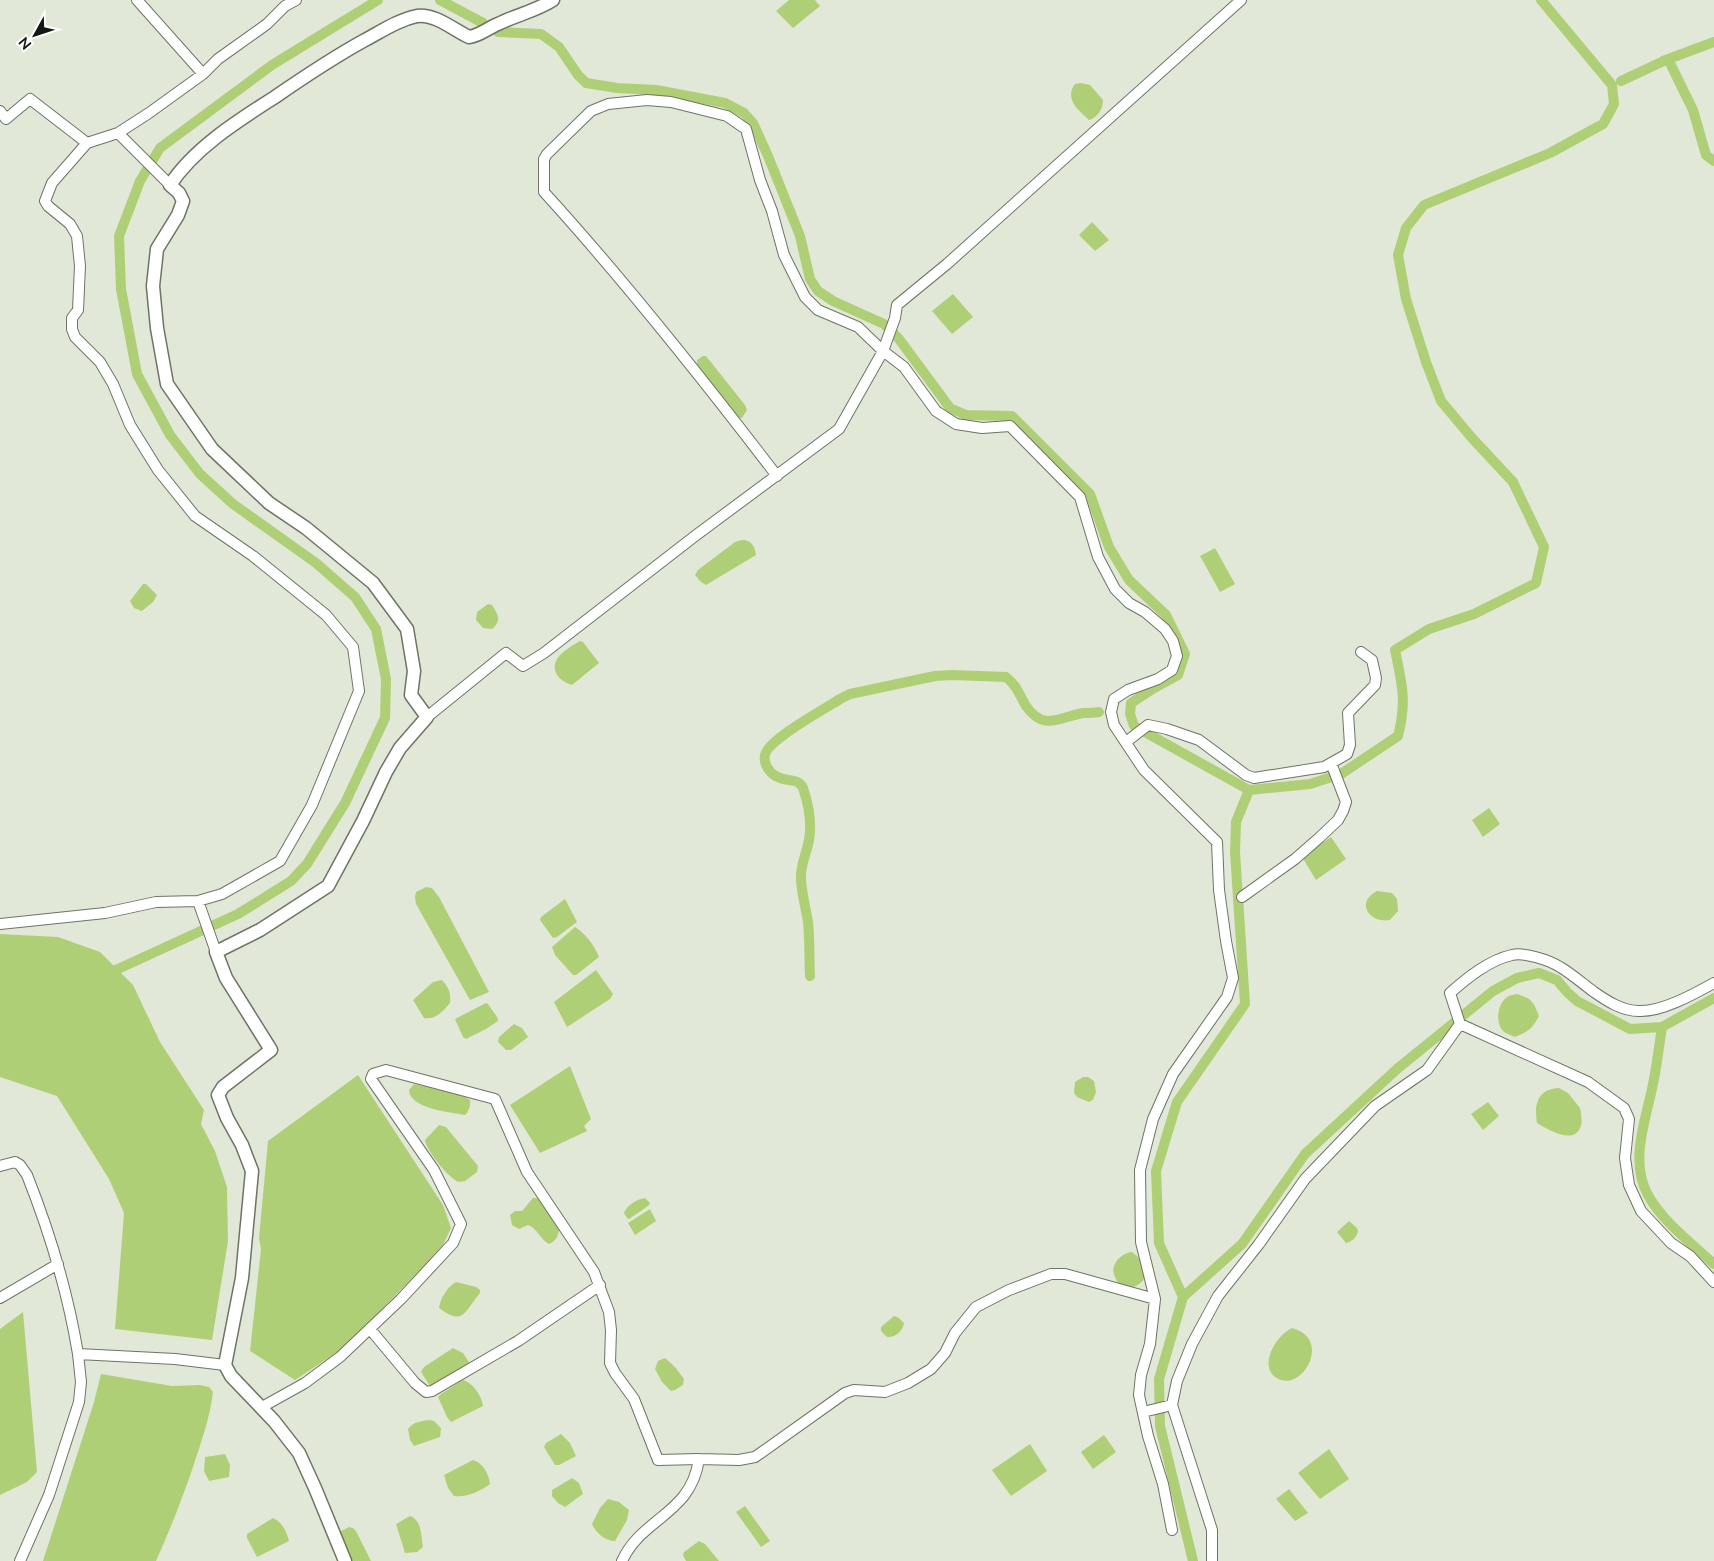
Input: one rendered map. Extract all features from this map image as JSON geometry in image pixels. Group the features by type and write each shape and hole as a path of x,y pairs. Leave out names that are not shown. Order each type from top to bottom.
{"street":[{"path":"137,0 203,74"},
{"path":"0,924 105,913 156,902 198,901 222,894 280,861 312,805 359,691 353,647 326,615 253,556 195,516 158,470 130,425 113,384 100,362 75,337 72,329 72,318 78,310 80,266 77,236 70,224 48,206 45,201 52,183 87,144 118,133 150,113 203,74 218,59 267,24 283,3 296,0"},
{"path":"170,185 199,152 231,127 336,56 396,23 418,16 431,17 469,37 475,36 553,0"},
{"path":"216,952 260,930 328,886 395,756 427,717 506,653 523,666 544,653 695,536 839,429 884,347 898,305 955,257 1241,0"},
{"path":"0,111 6,119 30,99 87,144"},
{"path":"777,476 695,370 591,244 544,192 544,159 591,111 608,104 646,100 670,102 727,116 746,129 784,255 806,297 818,310 858,327 884,347 904,367 936,412 956,424 982,428 1010,426 1080,497 1098,557 1115,589 1129,603 1146,612 1165,629 1173,642 1177,656 1172,670 1158,679 1128,690 1114,698 1111,712 1114,725 1144,770 1217,842 1219,890 1233,978 1227,997 1173,1074 1153,1119 1140,1170 1141,1242 1155,1299 1150,1344 1141,1375 1139,1395 1148,1436 1163,1484 1172,1530"},
{"path":"118,133 179,193 183,201 178,215 157,249 153,286 157,328 167,384 212,449 269,503 306,528 373,583 408,629 414,671 411,695 427,717"},
{"path":"1126,742 1148,725 1181,733 1199,740 1246,775 1254,778 1304,771 1332,764 1347,754 1350,745 1348,713 1375,685 1376,678 1372,660 1361,652"},
{"path":"1242,897 1295,858 1341,815 1346,802 1332,764"},
{"path":"198,901 226,978 271,1050 223,1087 218,1095 227,1118 242,1145 252,1172 242,1278 225,1365 231,1376 262,1407 299,1453 345,1561"},
{"path":"1714,983 1668,1006 1640,1012 1609,1002 1560,967 1547,961 1513,954 1494,962 1467,978 1450,993 1460,1024 1588,1082 1624,1108 1629,1119 1625,1158 1629,1184 1641,1211 1671,1243 1690,1256 1714,1282"},
{"path":"1212,1561 1212,1530 1172,1405 1177,1381 1192,1344 1218,1296 1259,1244 1305,1179 1376,1106 1428,1070 1460,1024"},
{"path":"262,1407 305,1383 340,1358 453,1243 461,1224 434,1170 371,1079 373,1074 386,1070 495,1099 527,1172 594,1272 600,1285 609,1312 612,1330 610,1363 634,1399 658,1460 698,1458 739,1460 755,1457 845,1393 854,1390 885,1392 908,1383 931,1369 945,1353 954,1333 976,1307 1009,1290 1051,1274 1065,1274 1155,1299"},
{"path":"0,1166 15,1162 20,1164 27,1175 58,1264 71,1311 81,1382 79,1402 49,1495 20,1561"},
{"path":"0,1298 58,1264"},
{"path":"370,1329 421,1390 426,1392 432,1391 518,1341 600,1285"},
{"path":"78,1354 175,1359 225,1365"},
{"path":"1143,1412 1172,1405"},
{"path":"622,1561 638,1538 685,1496 697,1472 698,1458"}],"shaded area":[{"path":"789,0 815,0 820,6 793,28 776,11"},
{"path":"1075,84 1090,85 1103,100 1099,112 1089,120 1074,104 1071,95"},
{"path":"1092,222 1109,240 1095,251 1079,235"},
{"path":"953,294 973,317 952,334 932,311"},
{"path":"706,356 745,405 747,410 742,418 733,413 697,366 697,360"},
{"path":"742,540 752,544 756,555 706,585 701,582 695,575 698,570 735,542"},
{"path":"1215,548 1235,584 1220,592 1200,556"},
{"path":"143,584 146,584 157,595 153,602 142,611 134,608 130,601"},
{"path":"488,604 492,605 498,617 497,623 492,629 483,628 476,620 477,612"},
{"path":"580,641 583,642 599,663 572,685 559,677 556,673 555,665 560,655"},
{"path":"1489,808 1500,824 1483,837 1472,820"},
{"path":"1331,837 1346,859 1316,880 1302,857"},
{"path":"426,887 432,888 439,897 489,992 470,1000 416,904 416,892"},
{"path":"1377,891 1392,893 1397,899 1398,911 1390,920 1376,919 1367,911 1367,901"},
{"path":"565,899 577,922 553,938 540,920 541,917"},
{"path":"575,927 589,940 599,957 576,975 573,975 555,955 552,947"},
{"path":"0,934 58,937 100,952 133,985 160,1042 204,1110 201,1124 215,1151 227,1187 228,1241 212,1340 115,1329 124,1213 109,1179 57,1096 0,1077"},
{"path":"596,970 613,994 610,999 567,1027 554,1002"},
{"path":"442,980 449,991 450,1003 436,1016 424,1018 413,1000 433,982"},
{"path":"1517,994 1531,1001 1539,1016 1530,1029 1515,1037 1501,1029 1498,1015 1503,1001 1508,996"},
{"path":"486,1003 498,1021 466,1039 463,1037 455,1019"},
{"path":"514,1024 522,1028 528,1037 511,1050 506,1050 498,1042 499,1037"},
{"path":"570,1066 591,1119 584,1126 587,1131 540,1153 510,1105"},
{"path":"358,1075 443,1205 451,1228 443,1245 345,1347 295,1380 250,1351 261,1249 259,1238 268,1141"},
{"path":"1083,1077 1088,1077 1094,1081 1096,1092 1093,1100 1089,1102 1077,1097 1074,1093 1075,1082"},
{"path":"414,1084 464,1097 470,1100 469,1110 465,1115 441,1111 416,1102 409,1090"},
{"path":"1559,1088 1568,1093 1580,1108 1581,1126 1577,1133 1572,1135 1560,1134 1537,1123 1536,1110 1539,1099 1546,1091"},
{"path":"1488,1102 1499,1116 1483,1130 1471,1114"},
{"path":"439,1125 446,1127 478,1166 477,1172 465,1181 459,1182 450,1176 426,1145 425,1140"},
{"path":"533,1198 538,1198 542,1202 559,1229 557,1238 549,1244 528,1225 519,1229 512,1225 510,1215 515,1211 522,1211"},
{"path":"645,1198 650,1203 648,1206 629,1219 627,1218 624,1213 629,1205"},
{"path":"650,1209 656,1221 635,1235 628,1223"},
{"path":"1349,1221 1358,1231 1354,1239 1346,1243 1337,1232"},
{"path":"1132,1252 1142,1261 1146,1270 1145,1277 1134,1287 1127,1287 1120,1284 1114,1276 1113,1269 1119,1258"},
{"path":"456,1282 476,1287 480,1290 480,1293 462,1315 453,1316 439,1308 445,1293"},
{"path":"23,1312 37,1472 27,1482 0,1495 0,1329"},
{"path":"894,1316 904,1323 903,1326 896,1335 887,1337 881,1331 881,1327"},
{"path":"1292,1328 1305,1334 1311,1343 1312,1354 1309,1364 1302,1373 1293,1379 1284,1381 1274,1376 1270,1370 1269,1356 1276,1342"},
{"path":"453,1348 463,1353 470,1364 436,1386 430,1386 421,1372 424,1367"},
{"path":"665,1358 684,1379 683,1385 671,1391 662,1382 655,1369 658,1361"},
{"path":"101,1374 172,1386 200,1385 209,1387 213,1392 202,1439 180,1503 156,1561 43,1561 94,1402"},
{"path":"463,1380 476,1390 483,1406 451,1422 438,1397"},
{"path":"429,1420 434,1421 441,1428 440,1437 414,1446 410,1440 408,1429 415,1423"},
{"path":"561,1434 570,1443 576,1456 559,1465 555,1465 544,1447 546,1443"},
{"path":"1104,1435 1116,1452 1093,1469 1081,1452"},
{"path":"1030,1444 1047,1471 1011,1496 992,1470"},
{"path":"1329,1449 1349,1479 1320,1499 1298,1473"},
{"path":"225,1454 230,1465 229,1477 209,1481 204,1471 205,1457"},
{"path":"473,1460 477,1461 485,1469 490,1484 473,1493 454,1496 448,1488 444,1475"},
{"path":"572,1478 579,1483 583,1494 565,1507 552,1496 552,1490"},
{"path":"1289,1489 1308,1513 1295,1521 1276,1499"},
{"path":"608,1499 619,1502 629,1510 627,1520 615,1541 601,1536 592,1524 600,1508"},
{"path":"745,1506 770,1541 761,1547 736,1512"},
{"path":"410,1516 419,1525 423,1547 417,1552 405,1553 396,1524"},
{"path":"273,1518 284,1528 289,1541 257,1557 247,1538 247,1534"},
{"path":"349,1527 356,1531 371,1561 351,1561 339,1532"},
{"path":"699,1541 705,1544 719,1561 686,1561 683,1555 684,1552"}],"waterway":[{"path":"107,974 238,914 291,881 307,864 345,803 385,718 386,679 376,629 355,597 316,563 233,504 200,474 170,435 137,374 121,289 119,236 140,181 160,148 272,65 378,0"},
{"path":"440,0 483,23"},
{"path":"498,32 541,34 559,47 578,75 586,83 617,88 656,90 725,103 744,113 753,123 768,156 800,236 810,279 818,291 833,301 884,324 899,339 950,408 966,415 1012,416 1090,494 1109,547 1129,580 1166,615 1185,654 1178,675 1131,703 1130,714 1134,726 1249,790 1310,784 1341,774 1398,736 1403,702 1395,650 1429,629 1474,614 1536,583 1544,547 1513,482 1441,401 1426,362 1406,299 1398,255 1406,228 1424,205 1550,153 1603,124 1614,104 1612,85 1541,0"},
{"path":"1663,61 1714,42"},
{"path":"1621,81 1668,59 1693,110 1706,155 1714,161"},
{"path":"810,976 808,922 801,880 802,865 810,834 810,816 803,787 798,782 777,777 766,766 765,755 768,748 798,725 850,694 935,676 1006,677 1033,714 1039,719 1046,721 1083,713 1099,712"},
{"path":"1183,1297 1159,1243 1156,1171 1177,1102 1245,1004 1235,852 1236,822 1249,790"},
{"path":"1193,1561 1160,1426 1159,1379 1183,1297 1242,1244 1305,1154 1397,1069 1493,991 1517,978 1539,973 1557,980 1577,1001 1630,1029 1662,1027"},
{"path":"1714,998 1662,1027 1639,1154 1642,1182 1654,1205 1678,1232 1714,1264"}]}
